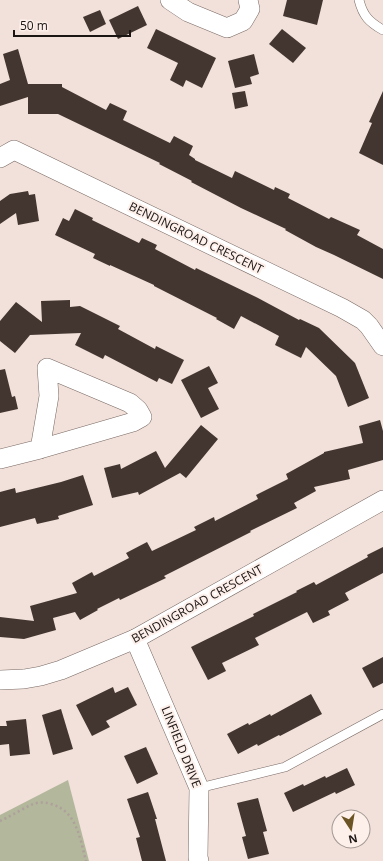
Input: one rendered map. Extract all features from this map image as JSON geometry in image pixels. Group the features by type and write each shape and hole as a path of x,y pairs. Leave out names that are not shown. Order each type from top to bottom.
{"street":[{"path":"170,0 188,12 227,28 243,21 250,9 248,0"},
{"name":"BENDINGROAD CRESCENT","path":"0,158 14,150 342,308 363,320 383,346"},
{"path":"0,458 40,449 133,422 142,416 130,403 47,368 49,396 40,449"},
{"name":"BENDINGROAD CRESCENT","path":"0,680 24,679 61,670 135,639 383,500"},
{"name":"LINFIELD DRIVE","path":"135,639 199,788 199,861"}],"lane":[{"path":"359,0 365,16 372,24 383,30"},
{"path":"199,788 285,767 383,714"}],"path":[{"path":"0,821 34,804 44,802 56,806 67,813 74,822 86,861"}],"green space":[{"path":"68,780 89,861 0,861 0,815"}],"building":[{"path":"287,0 323,0 317,25 283,16"},
{"path":"138,6 147,25 118,39 109,20"},
{"path":"100,10 106,24 90,32 83,17"},
{"path":"156,29 216,58 202,88 186,80 183,87 170,80 178,63 147,48"},
{"path":"282,29 306,48 293,63 269,44"},
{"path":"18,49 28,84 62,84 62,87 106,110 110,103 127,111 123,120 170,143 174,136 193,146 189,155 195,160 232,178 235,171 274,190 275,187 290,194 288,198 329,219 331,217 360,230 357,235 383,249 383,279 316,247 285,230 286,229 191,182 192,181 159,164 160,163 58,114 28,114 28,97 0,106 0,84 10,80 3,54"},
{"path":"254,54 259,74 250,77 252,84 235,88 228,61"},
{"path":"245,91 248,106 235,109 232,93"},
{"path":"383,91 383,165 359,153 372,123 369,122"},
{"path":"28,191 29,195 35,194 39,221 18,225 16,213 0,224 0,201 10,194"},
{"path":"75,209 93,218 92,220 139,243 142,238 157,245 155,249 195,270 196,268 299,320 300,319 319,328 355,363 369,398 348,407 336,376 306,347 301,358 275,345 279,336 241,316 234,329 216,319 217,318 154,285 93,258 95,254 55,235 63,218 69,221"},
{"path":"70,300 70,307 80,306 120,326 118,329 155,349 156,346 184,360 172,384 159,378 157,382 105,355 103,359 75,345 81,333 30,335 15,353 0,341 0,321 16,302 42,322 41,301"},
{"path":"209,366 218,383 208,388 219,409 201,418 181,380"},
{"path":"5,369 12,397 15,396 18,409 0,413 0,370"},
{"path":"380,420 383,431 383,460 348,470 350,479 314,487 316,491 294,503 297,508 164,576 166,578 120,600 119,598 97,609 98,610 80,620 75,612 53,618 56,630 24,639 0,637 0,617 34,621 30,606 77,593 72,583 92,572 94,576 129,558 126,553 147,542 152,551 196,530 194,527 214,517 215,521 258,499 256,495 288,479 286,474 324,452 363,443 359,426"},
{"path":"201,425 218,439 186,478 180,473 139,495 138,492 112,498 104,468 120,464 121,469 156,451 165,468"},
{"path":"83,475 93,505 58,516 59,519 37,524 35,518 0,527 0,492 15,488 16,493"},
{"path":"383,547 383,573 345,593 349,600 328,611 330,615 313,623 307,612 255,638 259,645 222,663 226,671 208,680 191,647 254,616 253,614 314,582 316,585 368,557 367,555"},
{"path":"383,657 383,683 373,688 362,668"},
{"path":"113,687 115,693 128,687 137,705 106,721 110,727 92,736 76,705"},
{"path":"311,694 322,714 280,736 279,735 258,746 257,744 238,754 227,734 270,714 271,716"},
{"path":"61,709 73,749 53,755 42,715"},
{"path":"26,719 30,754 10,756 9,744 0,745 0,726 7,726 6,721"},
{"path":"146,747 158,774 137,784 124,756"},
{"path":"347,768 355,785 336,794 335,792 293,812 284,793 325,776 326,778"},
{"path":"148,792 157,819 155,819 166,861 142,861 136,838 140,837 127,799"},
{"path":"258,798 267,831 263,832 269,854 248,859 242,837 246,836 237,803"}]}
